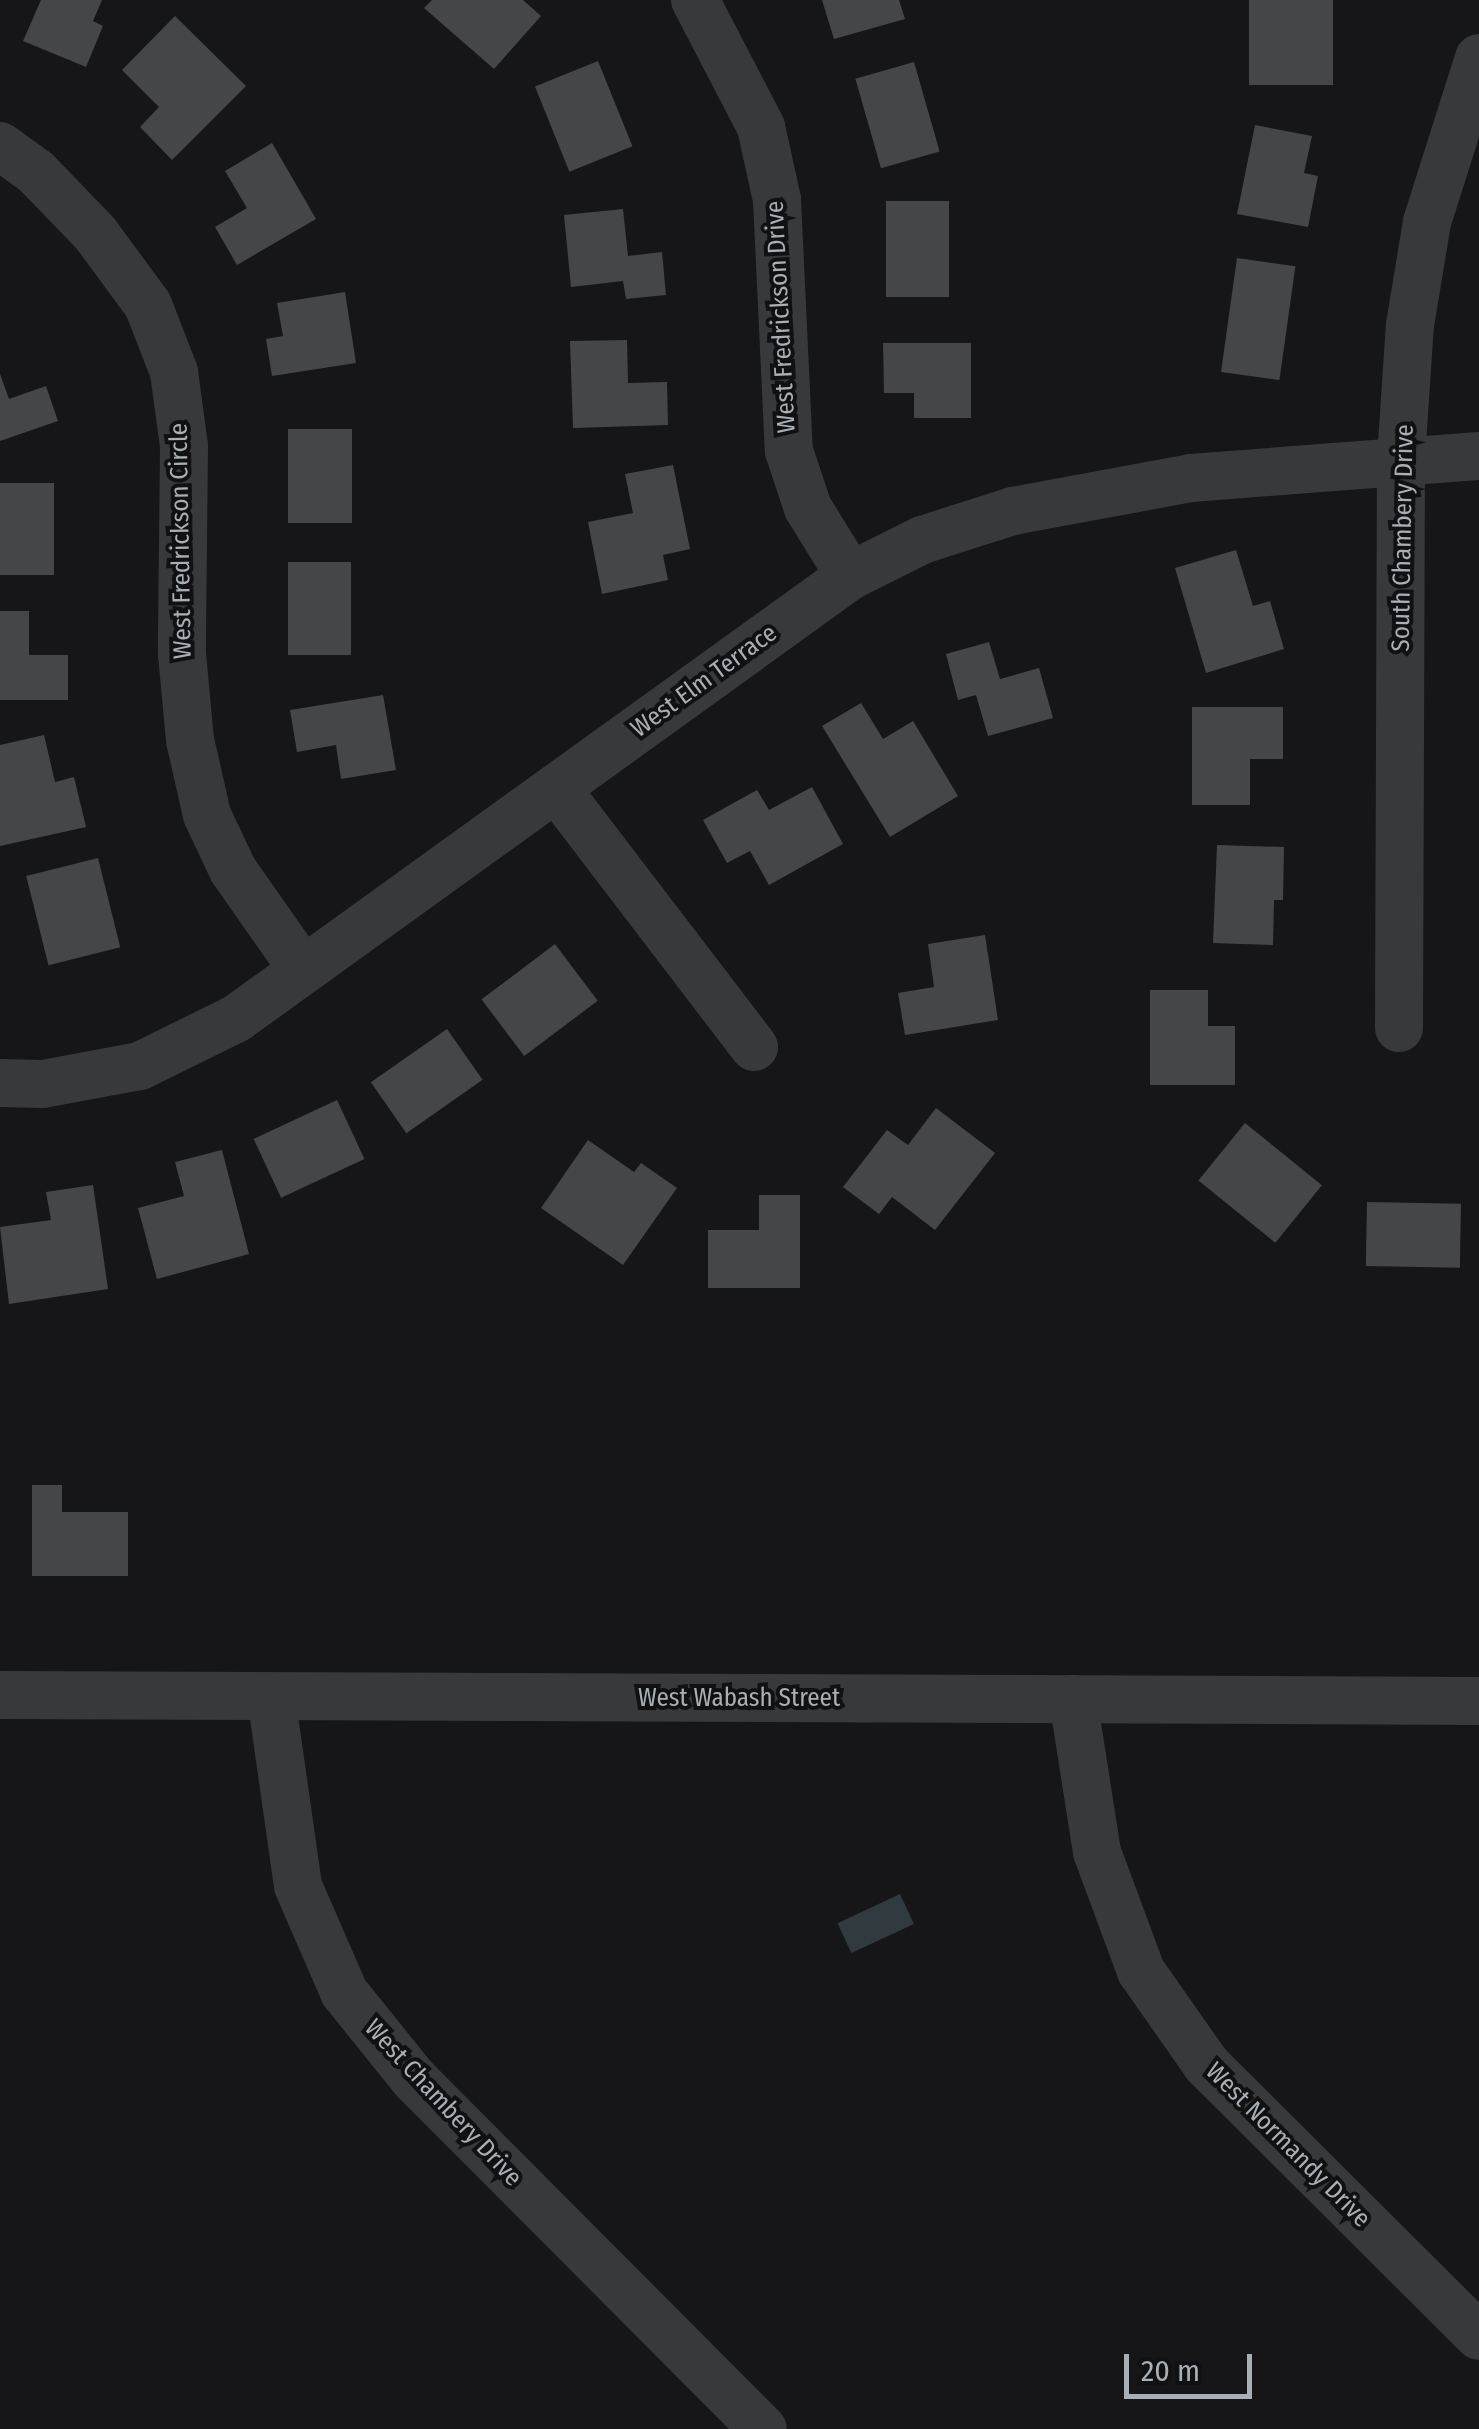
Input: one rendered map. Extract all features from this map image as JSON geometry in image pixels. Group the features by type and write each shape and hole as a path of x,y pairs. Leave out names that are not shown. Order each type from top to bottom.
{"street":[{"name":"West Fredrickson Drive","path":"695,0 761,127 777,200 781,390 789,451 808,508 850,576"},
{"name":"South Chambery Drive","path":"1399,1028 1401,459 1410,325 1427,222 1479,58"},
{"name":"West Fredrickson Circle","path":"0,146 36,172 95,233 148,305 174,372 184,446 182,654 190,740 207,815 233,870 303,970"},
{"name":"West Elm Terrace","path":"0,1083 43,1084 140,1066 237,1018 850,576 922,540 1013,511 1190,478 1479,456"},
{"path":"556,788 754,1048"},
{"name":"West Wabash Street","path":"0,1695 1479,1701"},
{"name":"West Chambery Drive","path":"271,1696 298,1886 344,1992 414,2078 763,2429"},
{"name":"West Normandy Drive","path":"1073,1699 1097,1852 1141,1972 1206,2064 1479,2336"}],"shaded area":[{"path":"900,1894 914,1924 851,1953 837,1923"}],"building":[{"path":"41,0 102,0 93,21 103,26 86,67 23,41"},
{"path":"432,0 523,0 541,16 494,69 424,8"},
{"path":"822,0 899,0 905,19 834,39"},
{"path":"1249,0 1333,0 1333,85 1249,85"},
{"path":"175,16 246,86 172,160 140,127 159,107 122,70"},
{"path":"598,61 632,146 569,172 535,86"},
{"path":"914,62 940,151 881,168 855,79"},
{"path":"1255,125 1312,136 1304,173 1318,176 1308,227 1237,214"},
{"path":"272,143 316,219 237,265 215,227 247,208 225,171"},
{"path":"886,201 949,201 949,297 886,297"},
{"path":"623,209 628,256 662,252 666,295 626,299 623,281 571,287 564,215"},
{"path":"1237,258 1295,266 1279,380 1221,372"},
{"path":"345,292 356,363 272,376 266,339 283,336 277,303"},
{"path":"627,340 628,383 667,382 668,425 573,428 570,341"},
{"path":"883,343 971,343 971,418 914,418 914,393 884,393"},
{"path":"0,374 9,399 46,386 58,421 0,441"},
{"path":"288,429 352,429 352,523 288,523"},
{"path":"673,465 690,549 663,555 668,580 602,594 588,522 633,513 625,474"},
{"path":"0,483 54,483 54,575 0,575"},
{"path":"1236,550 1253,606 1270,601 1284,649 1206,673 1175,568"},
{"path":"288,562 351,562 351,655 288,655"},
{"path":"0,611 29,611 29,655 68,655 68,700 0,700"},
{"path":"989,642 1000,679 1039,668 1053,718 988,736 976,695 958,700 946,654"},
{"path":"383,695 396,770 341,779 336,745 297,752 290,710"},
{"path":"861,703 883,739 913,721 958,796 890,837 822,726"},
{"path":"1192,707 1283,707 1283,759 1250,759 1250,805 1192,805"},
{"path":"44,735 55,782 74,777 86,827 0,846 0,745"},
{"path":"812,787 843,844 769,885 750,851 727,863 703,820 757,790 769,810"},
{"path":"1217,845 1284,847 1283,900 1274,900 1273,945 1213,943"},
{"path":"98,858 120,947 48,965 26,876"},
{"path":"985,935 998,1020 905,1035 898,993 934,987 928,944"},
{"path":"555,944 598,1001 524,1056 482,999"},
{"path":"1150,990 1208,990 1208,1026 1235,1026 1235,1085 1150,1085"},
{"path":"447,1029 483,1080 406,1133 371,1082"},
{"path":"337,1100 364,1159 281,1198 254,1139"},
{"path":"936,1108 995,1153 935,1230 892,1197 879,1214 843,1187 887,1130 908,1145"},
{"path":"1245,1123 1322,1185 1275,1243 1198,1181"},
{"path":"588,1140 634,1172 641,1163 677,1188 623,1265 541,1208"},
{"path":"222,1150 249,1254 157,1279 138,1208 184,1196 175,1162"},
{"path":"93,1185 108,1289 9,1304 0,1227 51,1220 46,1192"},
{"path":"759,1195 800,1195 800,1288 708,1288 708,1230 759,1230"},
{"path":"1367,1202 1461,1204 1460,1268 1366,1266"},
{"path":"32,1485 62,1485 62,1512 128,1512 128,1576 32,1576"}]}
